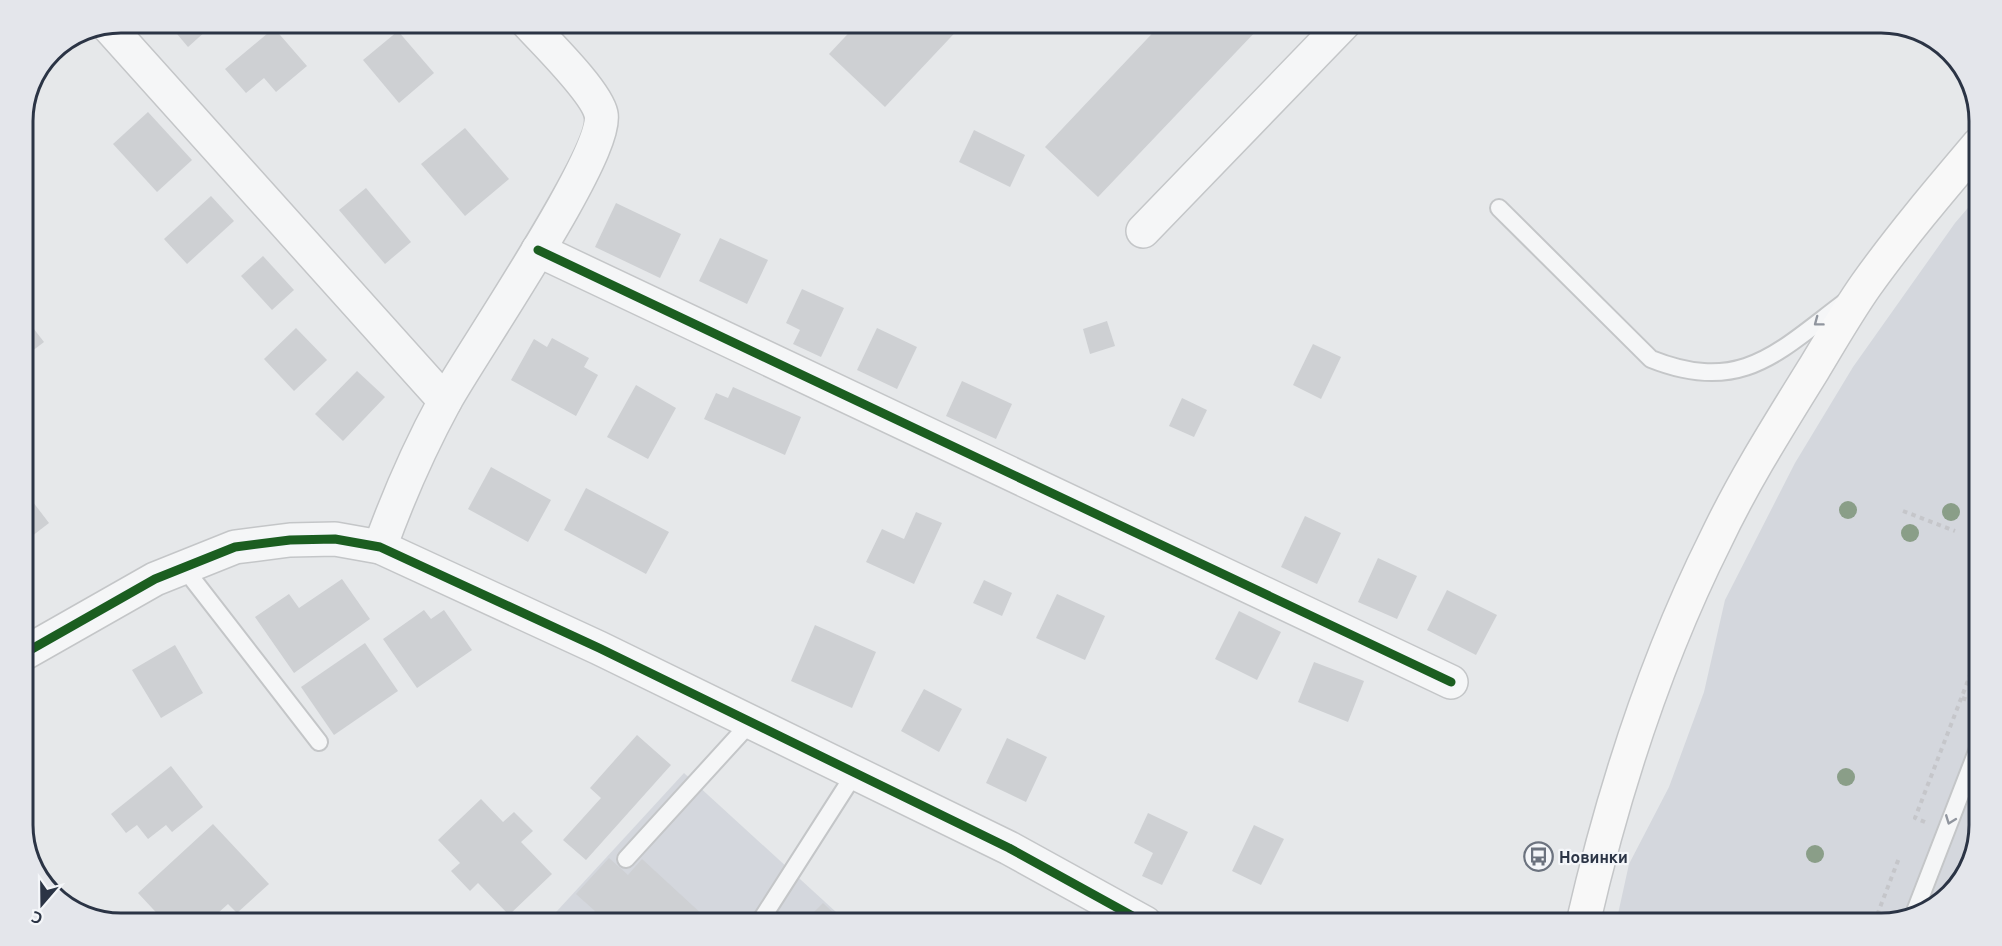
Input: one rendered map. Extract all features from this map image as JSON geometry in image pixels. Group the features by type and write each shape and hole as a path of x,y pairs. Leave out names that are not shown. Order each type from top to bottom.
{"main road":[{"path":"1586,913 1611,812 1639,728 1662,663 1716,539 1767,443 1865,286 1922,211 1969,156"}],"street":[{"path":"380,547 400,493 445,400 538,250 591,157 600,133 602,115 592,93 537,33"},
{"path":"1143,231 1334,33"},
{"path":"115,34 445,400"},
{"path":"538,250 1451,682"},
{"path":"33,648 155,579 235,547 290,540 334,539 380,547 489,596 1009,848 1125,913"}],"lane":[{"path":"1499,208 1652,359 1675,368 1707,373 1752,366 1776,354 1865,286"},
{"path":"184,568 319,742"},
{"path":"626,859 751,722"},
{"path":"766,913 855,773"},
{"path":"1918,905 1969,774"}],"path":[{"path":"1903,511 1955,531"},
{"path":"1932,825 1915,818 1969,679"},
{"path":"1962,698 1969,700"},
{"path":"1878,913 1899,858"}],"shaded area":[{"path":"1969,207 1969,825 1962,859 1951,879 1930,898 1915,906 1892,912 1618,913 1629,864 1669,787 1704,692 1725,600 1795,463 1853,367"},
{"path":"684,773 837,913 555,913"}],"building":[{"path":"176,33 204,33 188,47"},
{"path":"268,33 278,33 307,66 276,92 264,78 246,93 225,69"},
{"path":"396,33 400,33 434,73 399,103 363,60"},
{"path":"849,33 955,33 885,107 829,54"},
{"path":"1153,33 1254,33 1098,197 1045,147"},
{"path":"148,112 192,160 157,192 113,144"},
{"path":"465,128 509,179 465,216 421,164"},
{"path":"974,130 1025,155 1010,187 959,162"},
{"path":"366,188 411,242 385,264 339,210"},
{"path":"211,196 234,221 187,264 164,239"},
{"path":"616,203 681,234 660,278 595,247"},
{"path":"720,238 768,260 747,304 699,281"},
{"path":"263,256 294,290 272,310 241,276"},
{"path":"802,289 844,308 821,357 793,344 800,330 786,323"},
{"path":"1107,321 1115,346 1090,354 1083,329"},
{"path":"33,328 44,342 33,350"},
{"path":"296,328 327,360 294,391 264,359"},
{"path":"877,328 917,347 897,389 857,370"},
{"path":"552,338 589,358 584,367 598,375 576,416 511,380 534,339 547,347"},
{"path":"1313,344 1341,357 1321,399 1293,385"},
{"path":"357,371 385,397 343,441 315,414"},
{"path":"962,381 1012,404 996,439 946,416"},
{"path":"636,385 676,408 648,459 607,437"},
{"path":"733,387 801,417 785,455 704,419 716,393 728,398"},
{"path":"1182,398 1207,410 1194,437 1169,426"},
{"path":"491,467 551,500 528,542 468,509"},
{"path":"586,488 669,532 646,574 564,530"},
{"path":"33,502 49,523 33,535"},
{"path":"916,512 942,523 914,584 866,562 882,529 904,539"},
{"path":"1305,516 1341,533 1317,584 1281,567"},
{"path":"1378,558 1417,576 1397,619 1358,602"},
{"path":"342,579 370,619 294,673 255,617 289,594 299,608"},
{"path":"984,580 1012,593 1002,616 973,603"},
{"path":"1447,590 1497,615 1476,655 1427,630"},
{"path":"1057,594 1105,616 1085,660 1036,638"},
{"path":"424,610 431,619 444,610 472,650 417,688 383,639"},
{"path":"1239,611 1281,632 1257,680 1215,659"},
{"path":"815,625 876,652 852,708 791,681"},
{"path":"365,643 398,691 334,735 301,687"},
{"path":"175,645 203,693 161,718 132,670"},
{"path":"1314,662 1364,681 1348,722 1298,702"},
{"path":"924,689 962,709 939,752 901,731"},
{"path":"637,735 671,765 586,860 563,840 601,798 590,788"},
{"path":"1007,738 1047,757 1026,802 986,783"},
{"path":"171,766 203,807 172,832 166,825 148,839 137,825 126,833 111,814"},
{"path":"481,799 503,822 514,812 533,831 521,842 552,874 511,913 507,913 478,883 470,891 451,871 460,863 438,840"},
{"path":"1148,813 1188,832 1162,885 1142,876 1153,853 1134,843"},
{"path":"213,824 269,884 237,913 228,904 218,913 157,913 138,893"},
{"path":"1254,825 1284,839 1261,885 1232,871"},
{"path":"609,858 628,875 642,859 701,913 593,913 595,911 576,894"},
{"path":"823,903 834,913 813,913"}],"cycle path":[{"path":"538,250 1451,682"},
{"path":"33,648 155,579 235,547 290,540 335,539 380,547 599,648 1009,848 1127,913"}],"place":[{"name":"Новинки","path":"1538,857"}]}
